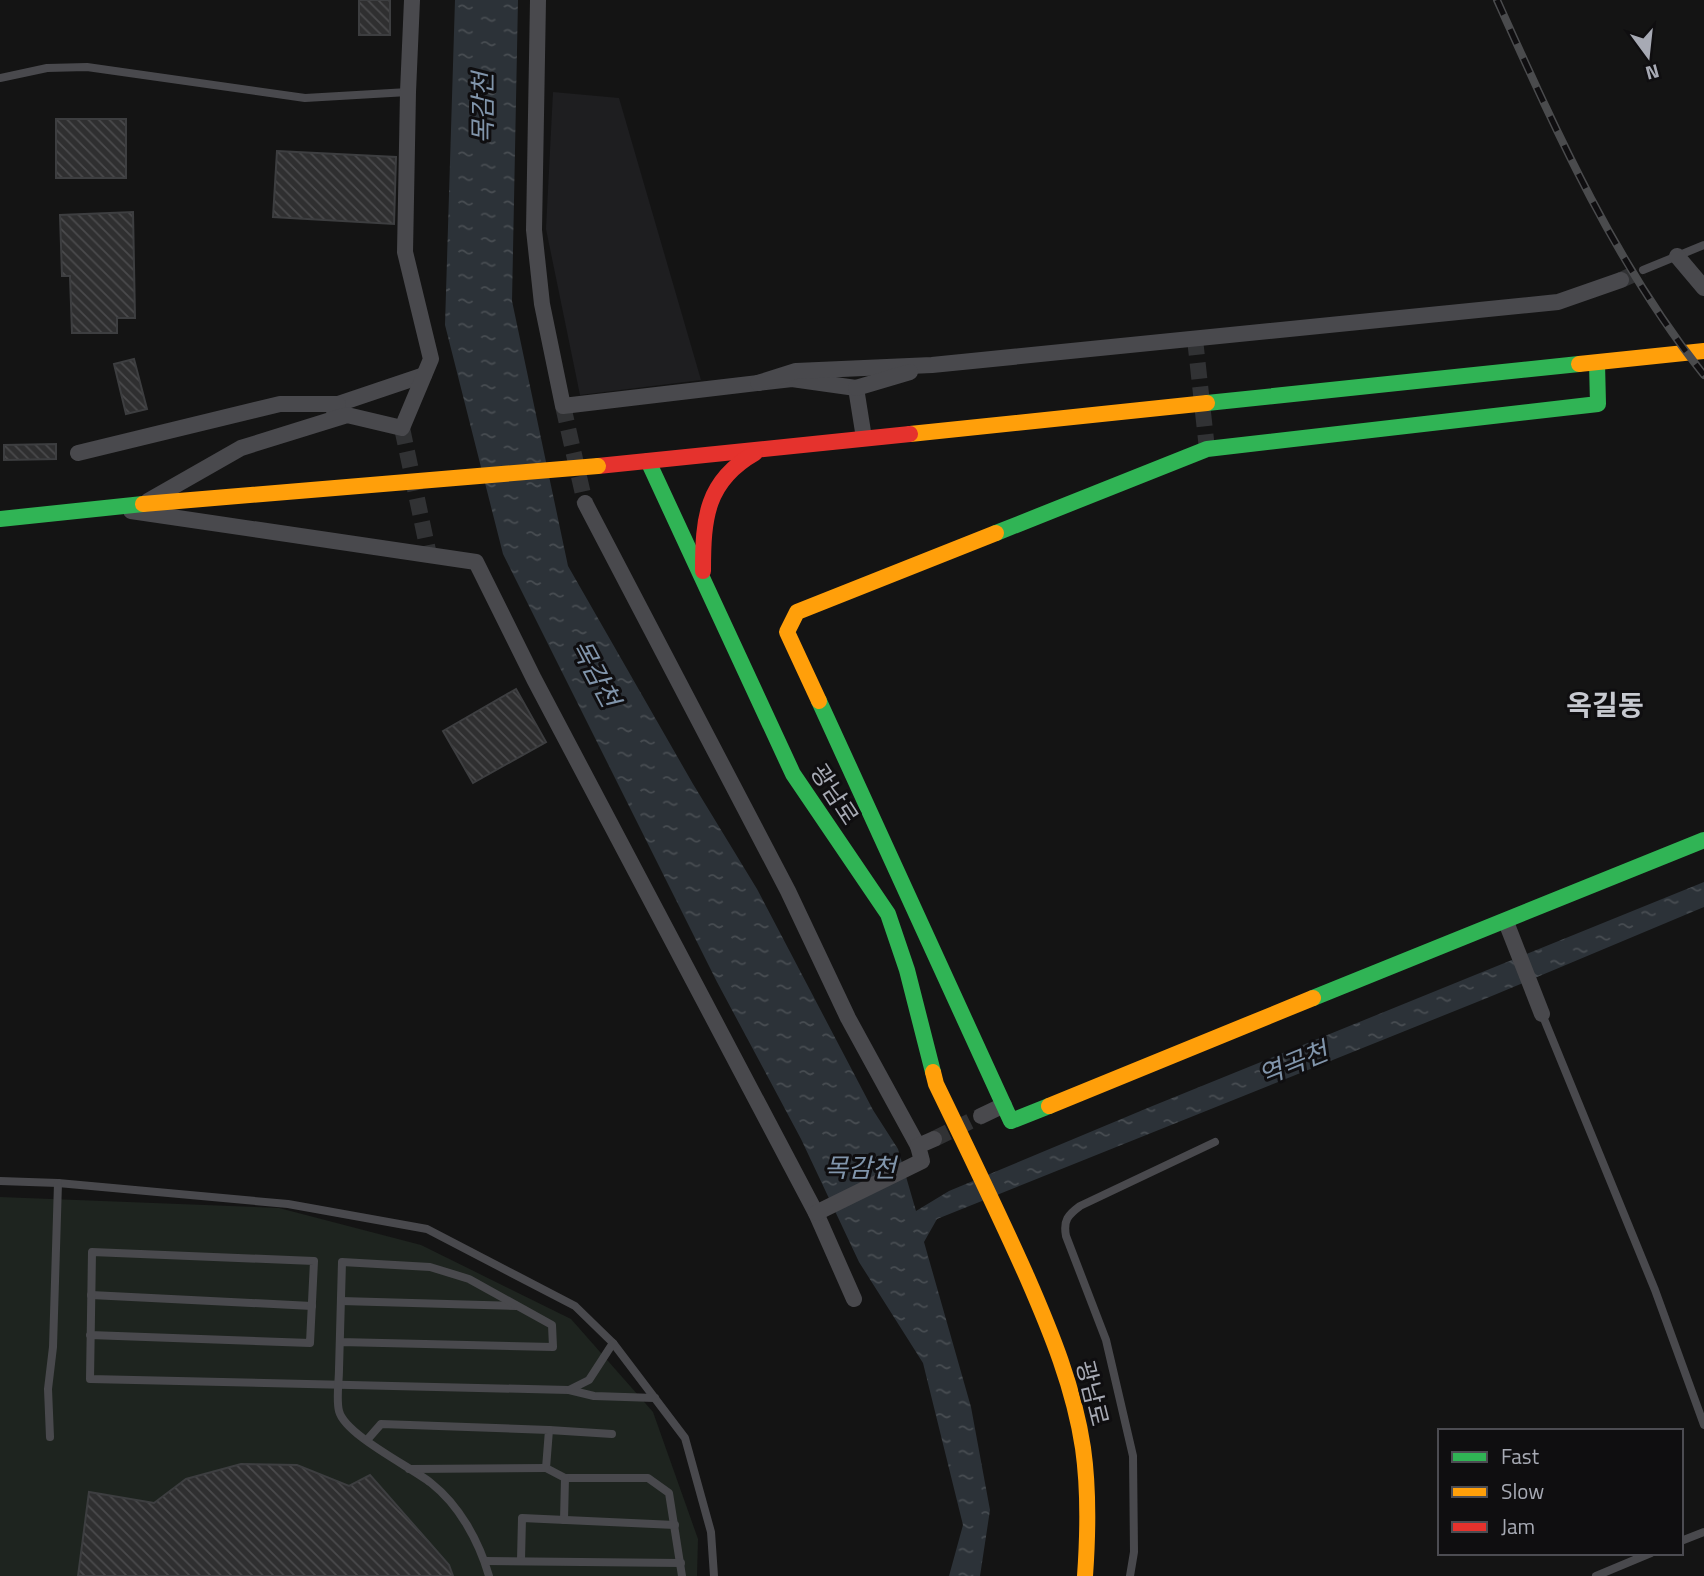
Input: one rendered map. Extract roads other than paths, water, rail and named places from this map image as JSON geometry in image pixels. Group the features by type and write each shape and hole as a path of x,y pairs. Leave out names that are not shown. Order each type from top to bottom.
{"street":[{"path":"143,504 241,448 347,415 402,428 431,359 405,252 412,0"},
{"path":"538,0 534,230 542,304 563,406 792,379 856,388 932,365"},
{"path":"1677,256 1704,288"},
{"path":"758,383 796,371 932,365 1558,302 1621,280"},
{"path":"0,519 143,504 598,466 1704,351"},
{"path":"1597,363 1598,404 1207,449 797,612 787,632 1011,1121 1704,841"},
{"path":"78,453 279,404 338,404 424,375"},
{"path":"856,388 864,438"},
{"path":"325,422 338,404"},
{"path":"703,577 702,528 713,494 732,466 766,448"},
{"name":"광남로","path":"648,461 793,774 888,914 906,970 936,1084 1007,1232 1056,1345 1073,1399 1086,1477 1088,1536 1085,1576"},
{"path":"585,503 788,891 848,1018 920,1153"},
{"path":"110,508 476,562 534,679 816,1213 854,1299"},
{"path":"1506,922 1542,1014"},
{"path":"981,1116 1004,1105"},
{"path":"816,1213 920,1153 934,1139"}],"lane":[{"path":"0,78 47,68 87,67 305,98 408,92"},
{"path":"1643,270 1704,245"},
{"path":"1542,1014 1655,1290 1704,1425"},
{"path":"1130,1576 1134,1552 1133,1456 1106,1340 1064,1225 1067,1216 1080,1206 1215,1142"},
{"path":"0,1181 58,1183 288,1203 426,1229 575,1306 613,1343 685,1438 711,1532 714,1576"},
{"path":"50,1437 48,1389 58,1183"},
{"path":"90,1335 310,1343 314,1261 92,1252 90,1335 90,1379 569,1390 594,1396 655,1398"},
{"path":"340,1342 554,1347 552,1325 469,1279 430,1267 341,1262 339,1413 356,1432 431,1483 458,1510 485,1561 489,1576"},
{"path":"92,1295 312,1306"},
{"path":"341,1301 518,1306"},
{"path":"569,1390 589,1380 613,1343"},
{"path":"367,1440 381,1424 612,1434"},
{"path":"546,1468 549,1430"},
{"path":"409,1469 546,1468 565,1478 649,1478 668,1493 682,1576"},
{"path":"564,1520 565,1478"},
{"path":"521,1560 522,1518 674,1525"},
{"path":"1683,1540 1704,1532"},
{"path":"1595,1576 1646,1555"},
{"path":"485,1561 681,1563"}],"water":[{"name":"목감천","path":"455,0 518,0 512,301 568,566 693,784 757,889 873,1110 898,1149 916,1211 949,1191 1150,1107 1704,882 1704,907 1487,998 937,1219 924,1242 971,1407 990,1510 980,1576 949,1576 963,1525 923,1363 859,1262 801,1139 717,982 503,554 445,325"}],"tunnel":[{"path":"1621,280 1643,270"},
{"path":"1195,339 1207,449"},
{"path":"563,406 585,503"},
{"path":"402,428 429,555"},
{"path":"934,1139 981,1116"}],"railway":[{"path":"1497,0 1589,194 1642,287 1704,375"}],"district":[{"name":"옥길동","path":"1605,704"}],"water label":[{"name":"역곡천","path":"1293,1063"}]}
